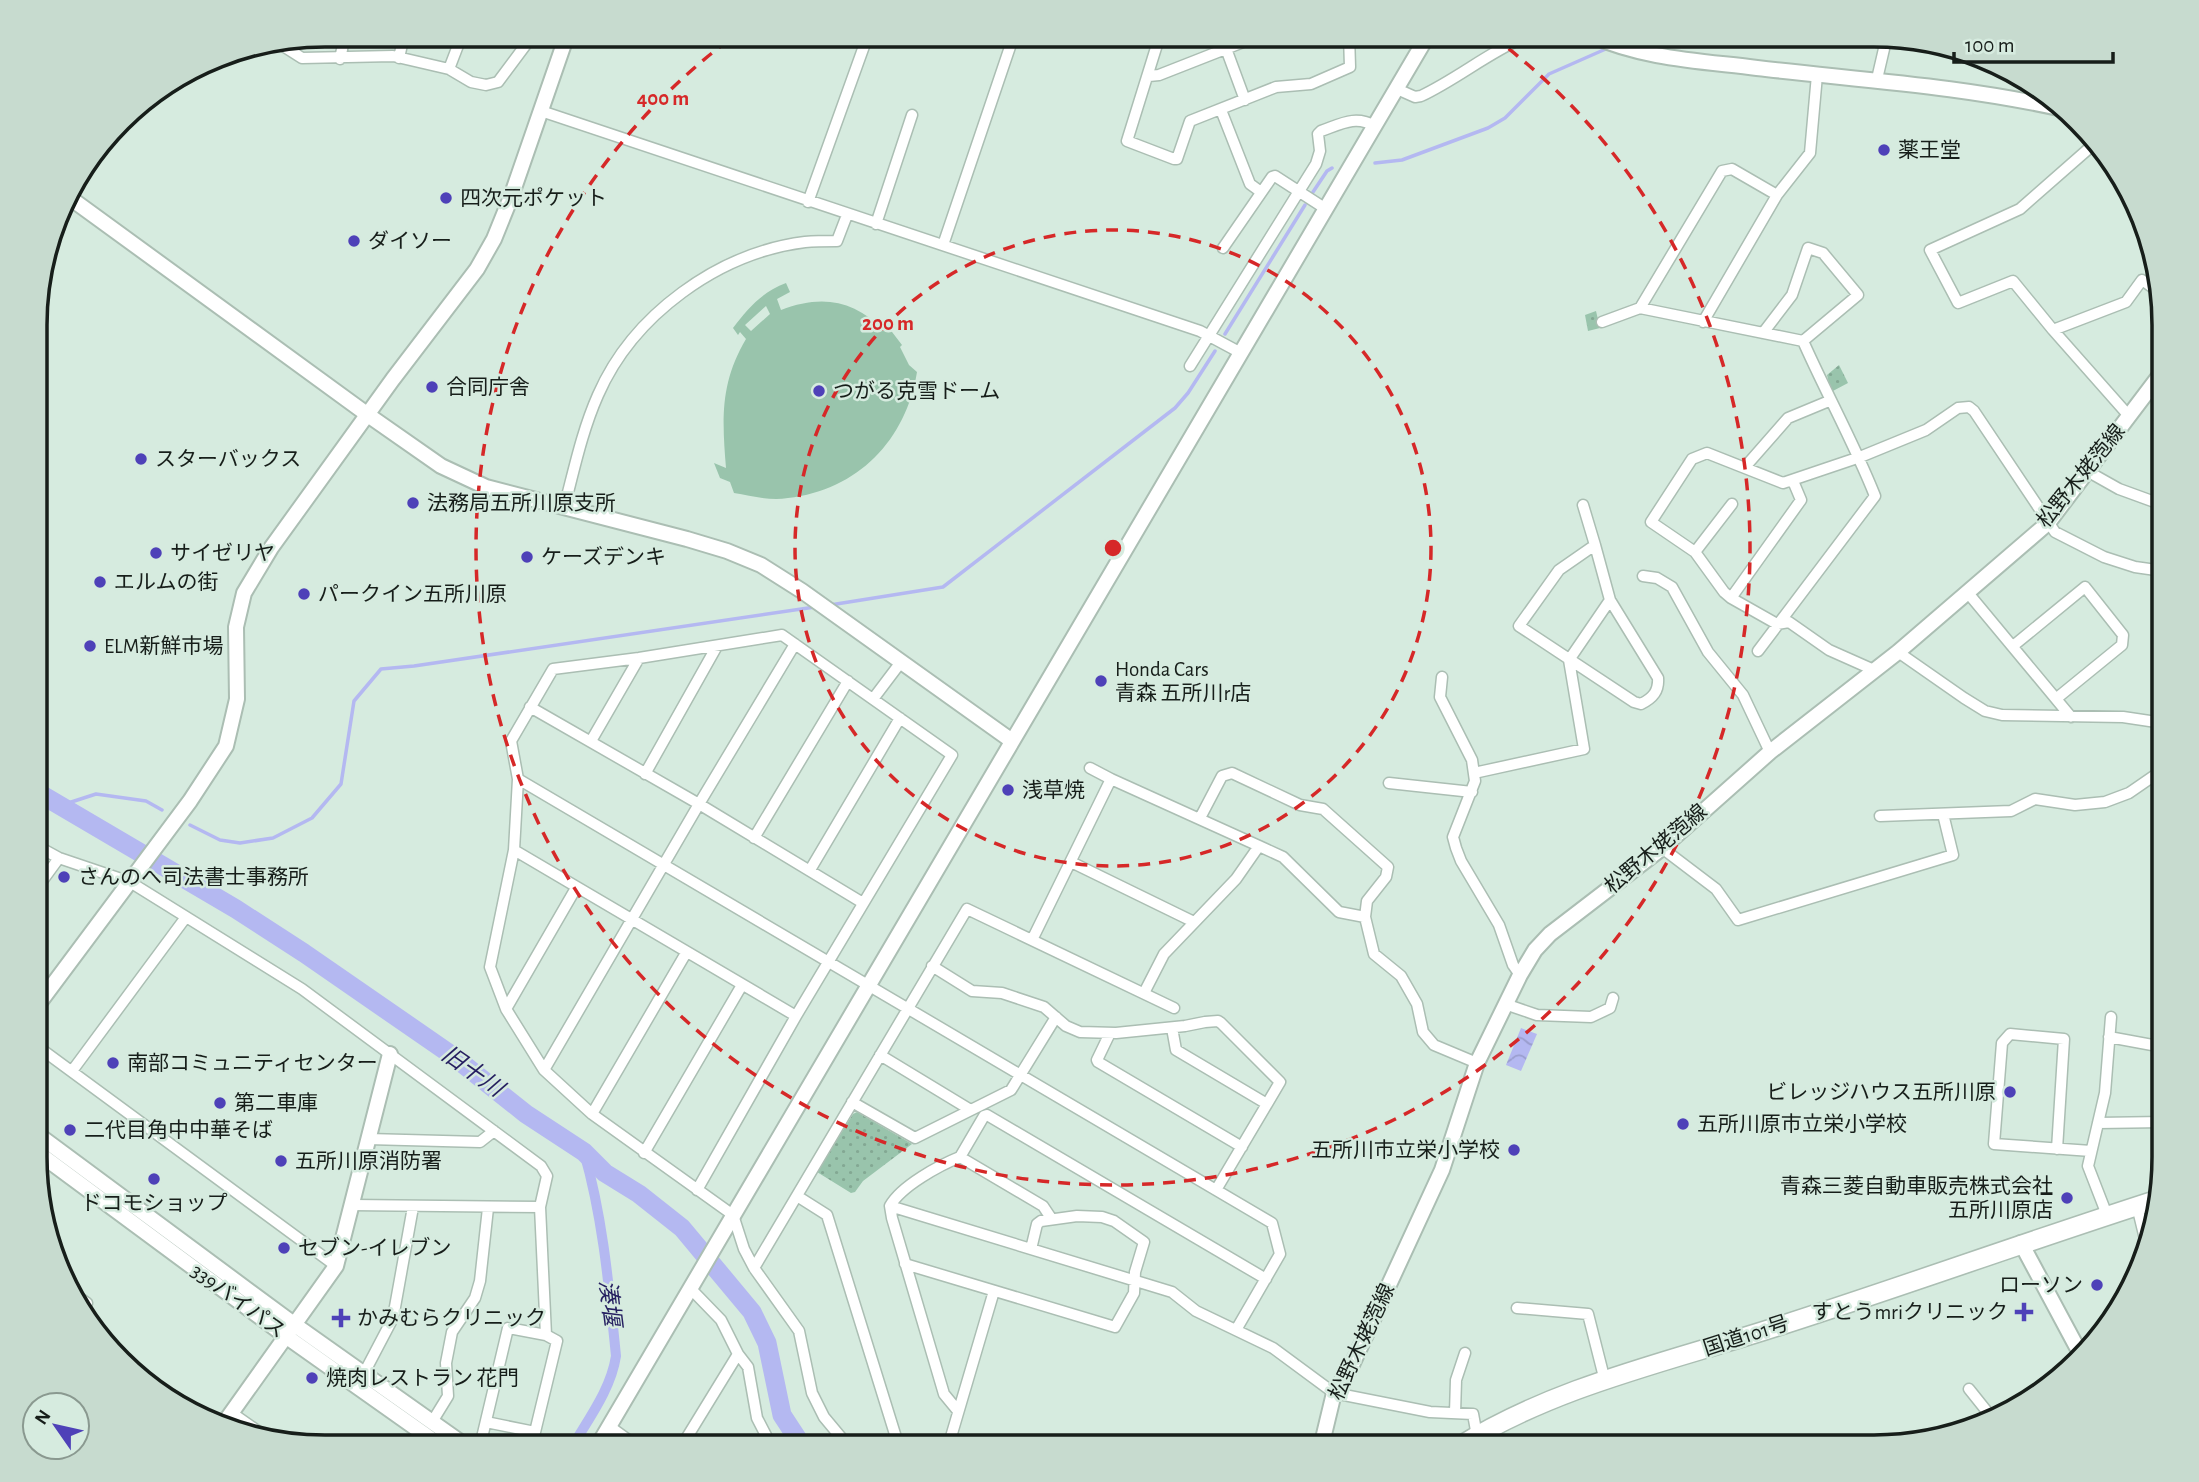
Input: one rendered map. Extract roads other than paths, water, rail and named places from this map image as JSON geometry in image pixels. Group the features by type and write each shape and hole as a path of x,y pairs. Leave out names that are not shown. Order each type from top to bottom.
{"highway":[{"name":"国道101号","path":"1478,1435 1506,1418 1567,1392 1776,1327 2147,1203"}],"street":[{"path":"340,59 342,47"},
{"path":"398,58 401,47"},
{"path":"449,69 457,47"},
{"path":"290,50 302,58 398,58 449,69 471,82 486,85 498,82 524,47"},
{"path":"47,993 190,801 226,746 237,699 236,627 244,593 271,548 494,239 563,47"},
{"path":"808,202 864,47"},
{"path":"943,245 1010,47"},
{"path":"1157,47 1128,144 1177,159 1188,123 1276,87 1311,84 1350,67 1349,47"},
{"path":"1149,76 1159,75 1231,47"},
{"path":"604,1435 1421,47"},
{"path":"1397,89 1415,97 1421,96 1457,78 1505,47"},
{"path":"1624,47 1676,58 1956,88 2042,104"},
{"path":"1877,79 1884,48"},
{"path":"1226,49 1245,100"},
{"path":"1703,321 1777,195 1810,153 1817,75"},
{"path":"541,110 1209,335 1241,353"},
{"path":"1221,110 1250,184 1261,192"},
{"path":"876,224 912,115"},
{"path":"1189,366 1319,158 1318,134 1355,120 1365,120 1375,126"},
{"path":"2088,149 2020,209 1930,250 1958,303 2013,281 2129,416"},
{"path":"1640,308 1722,171 1732,169 1777,195"},
{"path":"1223,248 1275,176 1326,209"},
{"path":"76,202 441,466 486,487 727,551 761,565 802,591 1012,741"},
{"path":"564,508 587,422 599,393 636,336 662,309 689,288 720,270 776,248 805,242 837,241 847,215"},
{"path":"1763,333 1792,295 1808,248 1823,253 1858,295 1802,341"},
{"path":"2053,330 2126,302 2142,280 2148,284"},
{"path":"1602,322 1640,308 1802,341"},
{"path":"1758,651 1875,496 1860,457 1829,401 1802,341"},
{"name":"松野木姥萢線","path":"1324,1435 1334,1393 1350,1367 1442,1170 1477,1063 1535,950 1550,934 1662,848 1770,752 1898,652 2048,523 2152,386"},
{"path":"1745,467 1788,418 1829,401"},
{"path":"1874,670 1829,650 1789,622 1777,624 1731,598 1695,552 1651,522 1692,459 1707,453 1783,483 1860,457 1926,430 1958,408 1969,407 2055,532 2104,557 2152,569"},
{"path":"2087,471 2119,489 2152,501"},
{"path":"1731,598 1801,500 1793,481"},
{"path":"1695,552 1732,504"},
{"path":"1583,505 1595,545 1610,600 1658,678 1655,695 1642,704 1634,702 1519,626 1559,570 1595,545"},
{"path":"1643,576 1657,578 1672,587 1708,652 1743,695 1770,752"},
{"path":"2013,646 2085,587 2123,635 2122,645 2057,698"},
{"path":"1968,593 2071,717"},
{"path":"1474,773 1584,749 1569,660 1610,600"},
{"path":"697,1191 796,1016 953,755 782,635 639,659 552,669 511,741 518,779 514,850 490,967 506,1009 544,1070 592,1114 697,1191 733,1215 744,1249 754,1268 799,1331 812,1393 824,1417 839,1435"},
{"path":"544,1070 795,644"},
{"path":"645,774 717,646"},
{"path":"1898,652 1984,711 2002,715 2152,720"},
{"path":"591,741 639,659"},
{"path":"873,698 901,662"},
{"path":"1442,677 1440,696 1472,760 1474,773 1472,792 1453,837 1461,861 1499,925 1513,965 1520,975"},
{"path":"754,838 848,681"},
{"path":"530,707 699,804 863,903"},
{"path":"810,870 900,718"},
{"path":"1090,768 1283,857 1339,912 1365,917"},
{"path":"1200,818 1222,776 1232,773 1300,805 1323,809 1388,867 1386,877 1367,901 1365,917 1374,954 1401,976 1417,1004 1423,1032 1434,1045 1477,1063"},
{"path":"1880,816 2011,811 2035,799 2076,805 2105,802 2129,793 2152,777"},
{"path":"518,779 1273,1225 1280,1254 1236,1329"},
{"path":"1032,940 1111,779"},
{"path":"1389,783 1472,792"},
{"path":"1662,848 1716,889 1738,920 1953,855 1942,814"},
{"path":"1144,993 1164,954 1236,879 1259,846"},
{"path":"514,850 796,1016"},
{"path":"47,851 59,858 133,879 186,917 302,989 541,1166 547,1176 540,1207 546,1335"},
{"path":"47,874 59,858"},
{"path":"1070,862 1194,922"},
{"path":"506,1009 576,888"},
{"path":"754,1268 967,909 1174,1008"},
{"path":"72,1071 186,917"},
{"path":"592,1114 686,953"},
{"path":"932,967 972,991 1013,995 1044,1007 1066,1026 1080,1032 1110,1033 1205,1022 1221,1023 1280,1082 1216,1191"},
{"path":"644,1153 742,985"},
{"path":"1506,1004 1537,1015 1591,1017 1610,1008 1613,998"},
{"path":"852,1102 915,1138 1011,1090 1056,1017"},
{"path":"2107,1215 2088,1166 2105,1093 2111,1017"},
{"path":"1172,1027 1176,1050 1267,1104"},
{"path":"1110,1033 1098,1062 1242,1147"},
{"path":"2057,1149 2064,1040 2010,1034 2002,1043 1994,1144 2057,1149 2091,1151"},
{"path":"2109,1037 2152,1045"},
{"path":"47,1053 336,1266"},
{"path":"229,1417 336,1266 390,1054"},
{"path":"880,1055 969,1109"},
{"path":"958,1411 944,1394 890,1206 897,1196 930,1172 960,1157 984,1116 987,1115 1266,1279"},
{"path":"2098,1123 2152,1122"},
{"path":"368,1139 480,1142 494,1131"},
{"path":"47,1141 291,1331"},
{"path":"960,1157 1043,1206 1051,1218"},
{"name":"339バイパス","path":"47,1159 361,1380 428,1435"},
{"path":"797,1196 827,1215 895,1435"},
{"path":"352,1205 540,1207"},
{"path":"890,1206 1172,1292 1196,1311 1236,1329 1289,1359 1334,1393 1430,1412 1473,1414 1467,1435"},
{"path":"2137,1206 2142,1228"},
{"path":"413,1207 393,1318 361,1380 450,1435"},
{"path":"432,1422 448,1396 446,1363 452,1332 475,1298 480,1281 488,1208"},
{"path":"905,1264 1115,1327 1134,1293 1134,1280 1144,1242 1107,1218 1077,1216 1051,1218 1037,1224 1031,1249"},
{"path":"2021,1243 2077,1346"},
{"path":"693,1283 721,1320 738,1354 748,1367 757,1418 766,1435"},
{"path":"951,1435 994,1291"},
{"path":"1517,1308 1588,1314 1605,1381"},
{"path":"483,1435 508,1328 546,1335 557,1341 535,1432 486,1422"},
{"path":"1455,1413 1456,1380 1465,1353"},
{"path":"688,1435 738,1354"},
{"path":"1969,1389 1987,1411"},
{"path":"232,1413 246,1423"},
{"path":"609,1426 621,1435"}],"water":[{"path":"1521,1028 1537,1034 1521,1071 1506,1065"}],"waterway":[{"path":"1375,163 1402,160 1488,128 1505,118 1549,74 1608,48"},
{"path":"1313,192 1332,168"},
{"path":"1225,334 1305,205"},
{"path":"830,605 943,587 1175,408 1215,351"},
{"path":"190,825 220,840 240,843 273,838 312,818 341,784 354,701 381,669 815,607"},
{"path":"62,805 96,794 146,801 162,810"},
{"name":"旧十川","path":"47,798 236,909 304,953 453,1056 526,1114 584,1152 605,1173 639,1194 682,1228 752,1312 767,1343 782,1415 795,1435"},
{"name":"湊堰","path":"579,1435 604,1392 616,1356 601,1227 584,1152"}],"place":[{"name":"薬王堂","path":"1884,150"},
{"name":"四次元ポケット","path":"446,198"},
{"name":"ダイソー","path":"354,241"},
{"name":"合同庁舎","path":"432,387"},
{"name":"つがる克雪ドーム","path":"819,391"},
{"name":"スターバックス","path":"141,459"},
{"name":"法務局五所川原支所","path":"413,503"},
{"name":"サイゼリヤ","path":"156,553"},
{"name":"ケーズデンキ","path":"527,557"},
{"name":"エルムの街","path":"100,582"},
{"name":"パークイン五所川原","path":"304,594"},
{"name":"ELM新鮮市場","path":"90,646"},
{"name":"Honda Cars 青森 五所川r店","path":"1101,681"},
{"name":"浅草焼","path":"1008,790"},
{"name":"さんのへ司法書士事務所","path":"64,877"},
{"name":"南部コミュニティセンター","path":"113,1063"},
{"name":"ビレッジハウス五所川原","path":"2010,1092"},
{"name":"第二車庫","path":"220,1103"},
{"name":"五所川原市立栄小学校","path":"1683,1124"},
{"name":"二代目角中中華そば","path":"70,1130"},
{"name":"五所川市立栄小学校","path":"1514,1150"},
{"name":"五所川原消防署","path":"281,1161"},
{"name":"ドコモショップ","path":"154,1179"},
{"name":"青森三菱自動車販売株式会社 五所川原店","path":"2067,1198"},
{"name":"セブン-イレブン","path":"284,1248"},
{"name":"ローソン","path":"2097,1285"},
{"name":"すとうmriクリニック","path":"2024,1312"},
{"name":"かみむらクリニック","path":"341,1318"},
{"name":"焼肉レストラン 花門","path":"312,1378"}]}
